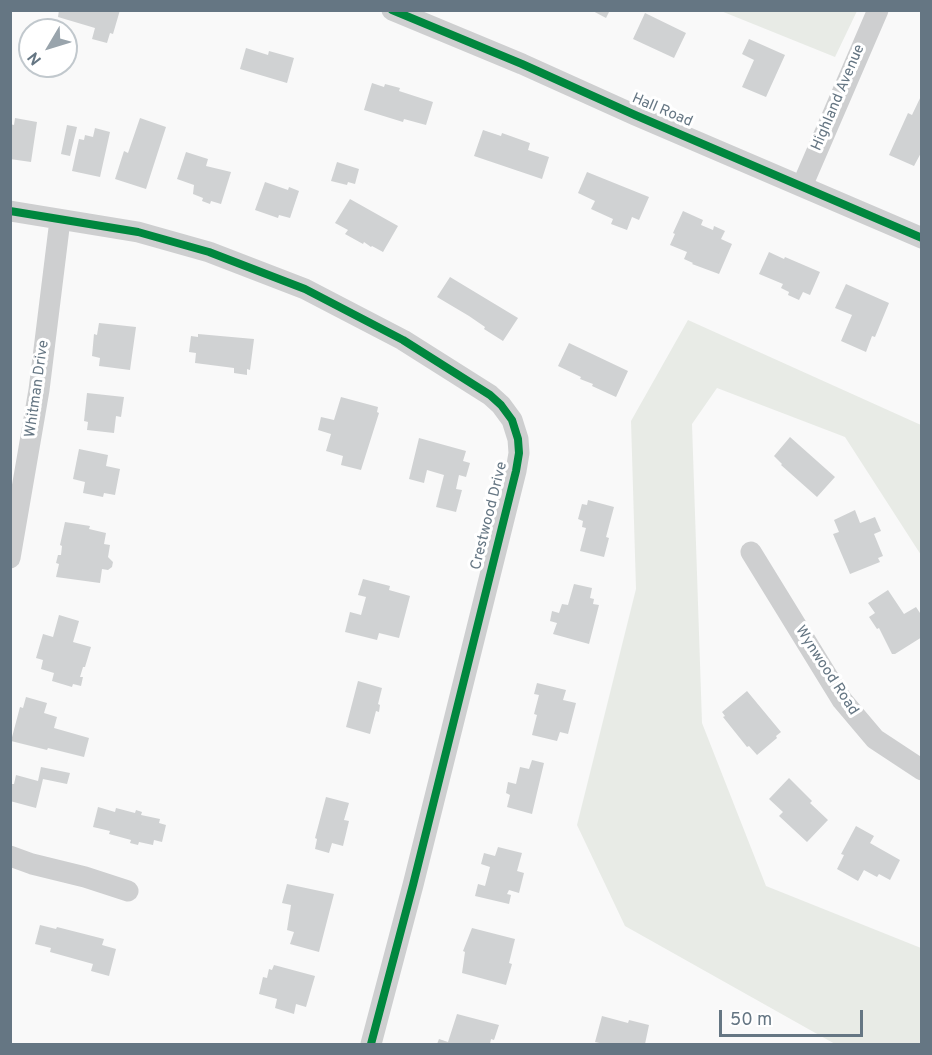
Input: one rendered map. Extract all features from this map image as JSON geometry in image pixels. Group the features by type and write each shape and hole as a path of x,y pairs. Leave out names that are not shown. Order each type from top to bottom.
{"street":[{"name":"Hall Road","path":"392,10 522,64 921,238"},
{"name":"Highland Avenue","path":"802,186 878,10"},
{"name":"Crestwood Drive","path":"10,211 138,232 219,256 306,289 403,340 490,394 512,420 518,439 519,453 516,471 371,1044"},
{"name":"Whitman Drive","path":"10,558 39,390 60,219"},
{"name":"Wynwood Road","path":"751,552 842,700 875,739 921,770"},
{"path":"10,856 128,891"}],"shaded area":[{"path":"721,11 857,11 835,57"},
{"path":"688,320 921,425 921,555 845,437 717,388 692,424 702,723 766,886 921,948 921,1044 835,1044 625,926 577,825 636,589 631,421"}],"building":[{"path":"59,10 120,10 113,34 110,33 107,43 92,39 95,28 78,23 78,18 58,17"},
{"path":"591,10 610,10 606,18"},
{"path":"645,13 686,33 674,58 633,39"},
{"path":"749,39 785,55 766,97 742,87 754,60 742,54"},
{"path":"246,48 268,55 269,51 294,58 287,83 240,69"},
{"path":"372,83 384,87 385,84 400,88 399,91 433,102 426,125 404,119 403,122 364,110"},
{"path":"922,94 922,151 914,166 889,155 908,113 912,115"},
{"path":"15,118 37,122 31,162 10,159 10,124 14,125"},
{"path":"140,118 166,127 146,189 115,179 124,151 128,153"},
{"path":"67,125 77,127 70,156 61,154"},
{"path":"95,128 110,132 100,177 72,171 79,139 84,140 85,135 93,137"},
{"path":"483,130 501,136 502,133 530,143 528,150 549,157 542,179 474,156"},
{"path":"186,152 208,159 206,166 231,172 221,204 202,201 203,198 193,194 194,185 177,179"},
{"path":"337,162 359,169 355,184 348,182 347,185 331,181"},
{"path":"587,172 649,197 639,220 632,217 627,230 611,224 613,219 591,209 595,201 578,193"},
{"path":"265,182 288,190 289,187 299,191 290,218 279,215 278,218 255,210"},
{"path":"350,199 398,226 383,252 345,234 348,230 335,223"},
{"path":"683,211 703,220 701,225 713,230 714,226 725,231 721,239 732,244 719,274 692,264 684,259 687,252 670,245"},
{"path":"769,252 820,272 810,295 803,292 799,300 788,295 789,292 781,288 783,284 759,274"},
{"path":"450,277 518,318 503,341 469,316 437,297"},
{"path":"846,284 889,303 866,352 841,341 852,315 835,308"},
{"path":"99,323 136,327 130,370 99,366 100,358 92,356 94,334 97,335"},
{"path":"198,334 254,339 250,370 247,369 247,375 234,373 234,368 195,363 196,353 189,352 191,336 198,337"},
{"path":"569,343 628,371 616,397 558,366"},
{"path":"87,393 124,397 121,417 116,416 114,433 87,430 88,422 84,421"},
{"path":"341,397 378,407 377,412 379,413 361,470 341,465 343,456 326,451 331,434 318,430 321,417 334,420"},
{"path":"790,437 835,477 817,497 774,456"},
{"path":"419,438 466,451 463,461 470,463 466,477 459,475 456,489 462,490 456,512 436,507 444,475 427,470 424,483 409,479"},
{"path":"79,449 108,455 106,466 120,469 115,495 104,493 103,497 83,493 85,482 73,479"},
{"path":"588,500 614,507 606,537 609,538 604,557 580,551 586,528 582,527 583,521 578,519 582,504 587,505"},
{"path":"855,510 860,523 875,517 881,531 874,534 883,556 878,558 880,562 850,574 833,534 839,532 834,520"},
{"path":"65,522 90,526 89,529 106,533 104,544 110,545 108,557 113,562 112,567 108,570 102,569 100,583 56,577 59,564 56,563 58,555 61,555 62,546 60,545"},
{"path":"363,579 390,586 389,590 410,596 399,638 379,633 377,640 345,632 350,612 361,615 366,597 358,595"},
{"path":"574,584 592,588 590,598 594,599 593,604 599,605 589,644 553,634 557,623 550,621 552,611 559,613 562,604 568,605"},
{"path":"888,590 904,614 916,607 922,616 922,637 895,654 892,654 879,628 877,629 869,617 875,613 868,603"},
{"path":"59,615 79,621 73,642 91,647 80,677 83,677 81,686 73,684 72,687 52,681 54,673 41,669 43,660 36,658 43,634 53,637"},
{"path":"358,681 382,688 378,704 380,705 379,712 376,711 370,734 346,727"},
{"path":"537,683 566,690 563,700 576,703 568,734 560,732 557,741 532,735 539,695 534,694"},
{"path":"747,691 781,732 757,755 749,746 747,747 723,717 725,716 722,712"},
{"path":"26,697 47,703 44,713 57,717 54,728 89,738 84,757 11,741 20,707 23,708"},
{"path":"532,760 544,763 532,814 507,807 510,795 506,793 508,782 516,784 520,767 529,769"},
{"path":"41,767 70,773 67,784 43,779 36,808 10,801 10,784 14,784 16,775 38,781"},
{"path":"789,778 828,820 807,842 779,816 783,812 769,799"},
{"path":"326,797 349,803 344,820 349,821 343,846 332,843 329,853 315,849 317,839 315,838"},
{"path":"98,807 115,812 116,808 135,813 136,810 142,812 141,815 160,819 159,823 166,825 162,842 154,840 153,845 139,842 138,845 130,843 131,840 109,834 110,831 93,827"},
{"path":"856,826 874,836 870,843 900,860 890,880 879,874 877,877 864,870 858,881 837,869 844,855 841,854"},
{"path":"498,847 522,853 517,871 524,873 519,893 509,890 507,894 511,895 509,904 475,896 478,884 485,886 490,867 481,864 484,853 495,856"},
{"path":"287,884 334,894 319,952 290,944 294,932 287,930 291,905 282,903"},
{"path":"40,925 104,939 102,945 116,949 109,976 91,971 93,964 50,952 51,948 35,944"},
{"path":"472,928 515,939 509,963 512,964 506,985 462,973 465,952 463,951"},
{"path":"274,965 315,976 306,1007 296,1004 294,1014 275,1008 277,999 259,994 263,977 267,978 269,969 272,970"},
{"path":"457,1014 499,1025 494,1040 491,1039 490,1044 437,1044 439,1039 448,1042"},
{"path":"602,1016 628,1023 629,1020 649,1025 645,1044 595,1042"}],"cycle path":[{"path":"392,10 922,238"},
{"path":"10,211 138,232 209,252 305,289 403,340 490,395 512,420 518,439 519,453 516,471 371,1044"}]}
